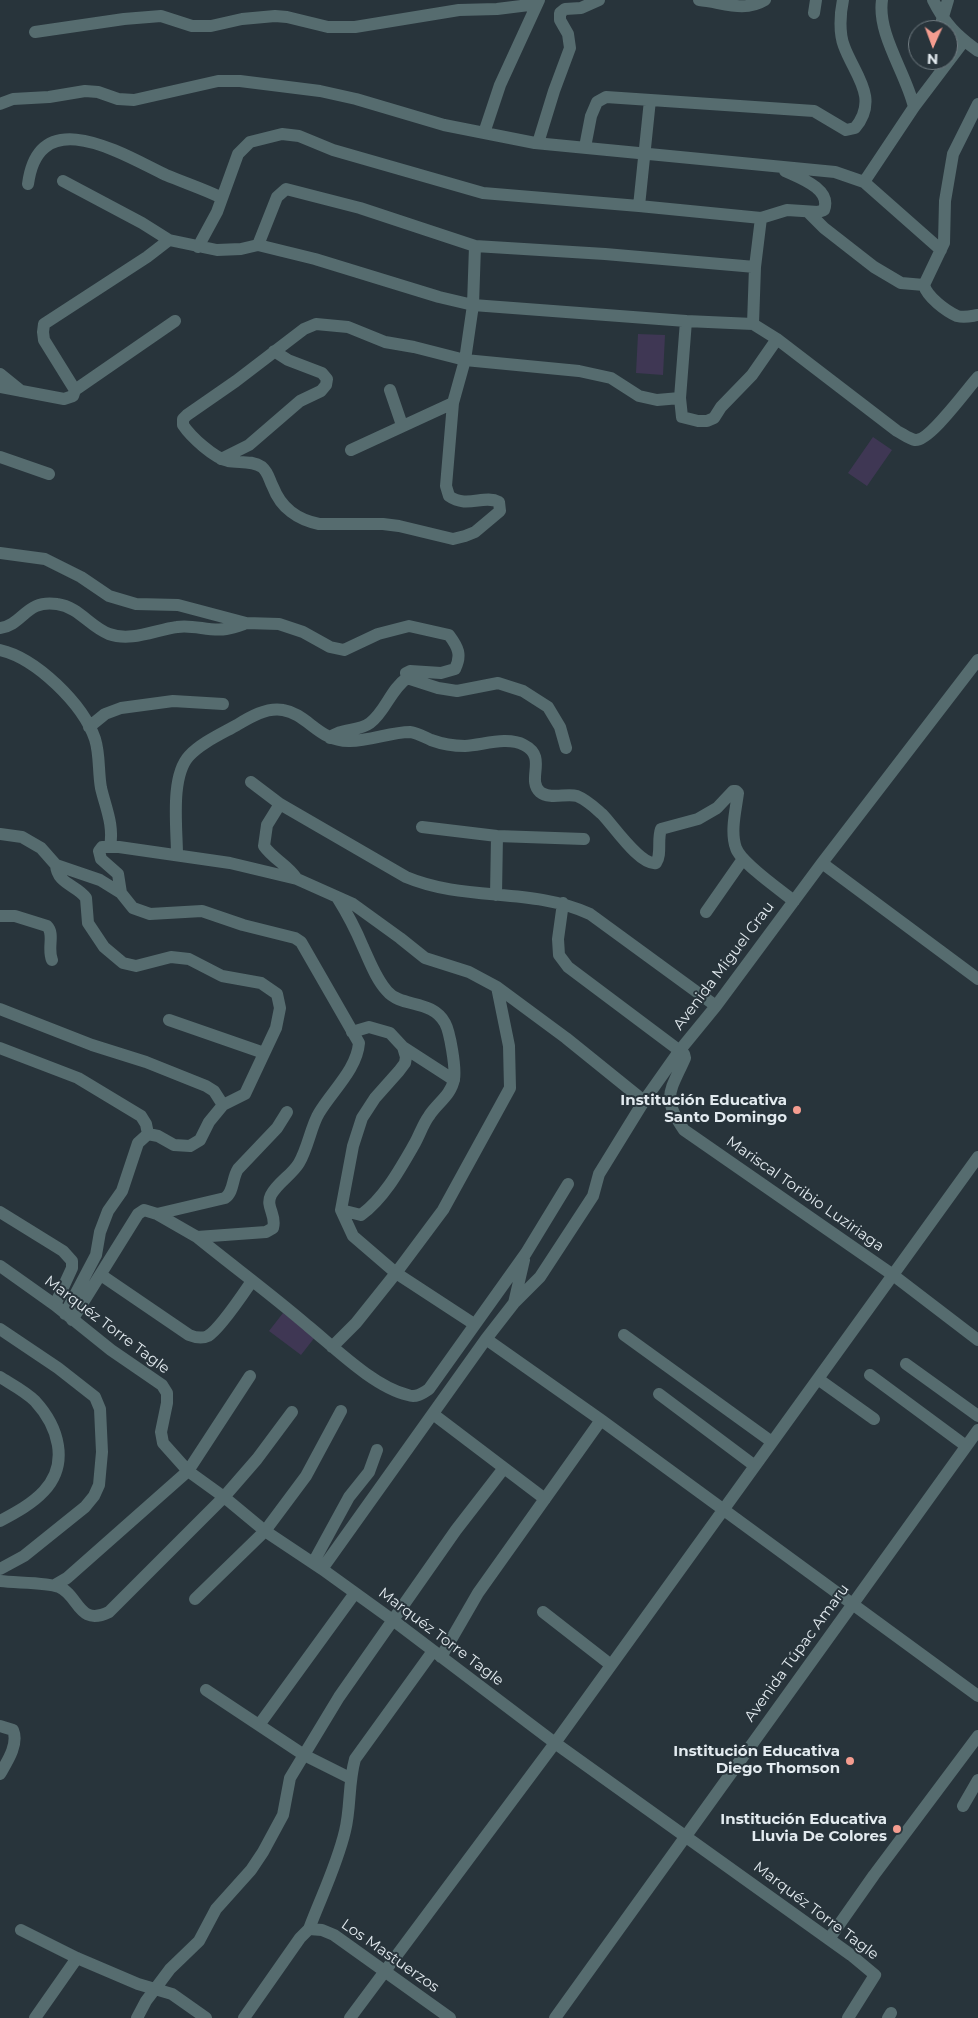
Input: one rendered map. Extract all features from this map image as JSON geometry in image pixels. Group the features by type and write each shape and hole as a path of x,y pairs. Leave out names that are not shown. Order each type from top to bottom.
{"street":[{"path":"538,143 570,48 568,34 560,20 560,13 565,9 581,8 599,0"},
{"path":"698,0 727,4 737,8 747,7 765,0"},
{"path":"814,13 816,0"},
{"path":"585,147 591,116 596,102 606,97 814,111 846,130 855,128 863,114 866,100 864,86 843,45 840,24 843,0"},
{"path":"882,0 883,25 910,90 914,106"},
{"path":"933,0 942,20"},
{"path":"942,20 948,0"},
{"path":"484,133 500,85 538,2"},
{"path":"36,32 124,19 161,16 192,26 210,26 242,19 275,16 328,27 355,27 459,10 498,9 538,2"},
{"path":"958,35 978,51"},
{"path":"864,182 914,106 964,41"},
{"path":"0,104 13,99 49,97 85,91 98,92 118,100 134,100 218,81 240,81 320,91 356,99 444,125 538,143 836,172 864,182 941,250"},
{"path":"640,206 650,100"},
{"path":"978,104 953,154 945,201 944,243 924,285 926,292 949,311 958,316 978,315"},
{"path":"198,247 217,212 238,154 250,142 282,134 299,136 333,150 483,193 761,218 787,210 818,212 824,210 825,199 820,192 807,181 773,166"},
{"path":"28,184 30,169 38,153 52,143 64,138 78,139 94,143 176,180 202,188 222,198"},
{"path":"63,181 142,223 169,240 218,250 241,249 258,245 315,259 439,298 473,305 686,321 753,324 777,339 898,431 915,440 922,439 938,425 978,377"},
{"path":"258,245 278,197 286,189 360,208 475,246 605,254 756,267"},
{"path":"808,212 824,228 874,267 901,283 924,285"},
{"path":"753,324 761,218"},
{"path":"76,390 44,340 44,324 147,257 169,240"},
{"path":"475,246 473,305 465,360 453,403 446,486 447,493 453,499 463,503 496,500 501,508 498,513 475,532 452,539 384,524 319,524 308,521 296,515 285,506 275,492 269,475 262,468 252,463 221,459 185,428 183,419 187,414 236,381 304,329 316,324 348,327 385,342 465,360 579,371 610,378 639,396 657,400 680,398"},
{"path":"0,387 64,399 73,396 76,390 175,321"},
{"path":"686,321 680,398 682,417 698,421 707,421 714,418 721,407 752,374 777,339"},
{"path":"221,459 249,444 300,401 321,391 326,385 327,379 322,373 288,360 274,351"},
{"path":"0,374 22,392"},
{"path":"390,390 402,426"},
{"path":"351,450 453,403"},
{"path":"0,457 49,474"},
{"path":"0,553 45,559 81,577 109,596 136,604 178,605 246,623 279,624 304,632 330,647 344,650 378,634 410,626 450,635 459,648 460,660 455,669 442,672 410,671 406,673 407,678"},
{"path":"0,628 15,622 31,608 51,604 58,604 72,609 104,632 122,636 188,626 225,629 246,623"},
{"path":"0,650 23,658 42,672 64,693 90,727 97,746 100,783 110,818 112,833 110,847"},
{"name":"Avenida Miguel Grau","path":"318,1566 433,1414 486,1339 514,1304 540,1277 593,1196 599,1174 644,1101 680,1050 716,1006 822,863 978,660"},
{"path":"330,738 338,733 361,729 372,722 381,712 396,687 407,678"},
{"path":"407,678 438,688 457,691 498,684 524,691 548,707 560,727 566,748"},
{"path":"90,727 105,714 121,708 173,701 223,704"},
{"path":"177,855 178,781 181,768 192,753 250,717 274,709 293,713 318,732 330,738 340,740 355,741 409,732 456,746 502,742 522,744 530,748 535,756 535,782 540,791 547,795 576,796 589,802 603,815 634,851 648,863 653,864 659,858 658,838 661,829 698,819 717,808 733,791 736,791 738,793 734,837 736,848 743,859 794,901"},
{"path":"251,782 280,804 423,885 448,890 563,904 590,914 716,1006"},
{"path":"280,804 266,825 264,846 272,858 289,868 297,879"},
{"path":"422,827 497,836 584,839"},
{"path":"0,834 22,837 41,848 56,865 100,880 121,893 133,908 150,914 202,911 243,925 295,938 301,942 359,1043 358,1053 318,1115 311,1138 299,1164 270,1196 269,1206 275,1220 273,1228 266,1232 197,1238"},
{"path":"496,895 497,836"},
{"path":"121,893 118,874 101,859 99,851 102,847 230,863 297,879 353,904 425,958 469,972 497,987 566,1038 644,1101"},
{"path":"706,912 743,859"},
{"path":"822,863 978,979"},
{"path":"56,865 57,873 64,882 86,898 88,923 104,948 123,963 136,966 171,957 189,959 222,976 262,984 278,994 280,1008 276,1028 245,1094 223,1105 209,1122 200,1140 190,1146 174,1145 158,1136 148,1134"},
{"path":"336,897 348,914 370,963 387,992 400,1000 433,1010 445,1023 455,1066 454,1080 448,1093 438,1107 429,1115 416,1142 386,1191 361,1215 341,1210"},
{"path":"563,904 558,940 559,955 568,967 680,1050"},
{"path":"0,916 15,916 47,926 51,932 49,946 52,960"},
{"path":"332,1347 356,1323 443,1210 510,1088 510,1046 497,987"},
{"path":"0,1009 92,1045 146,1062 206,1086 214,1092 223,1105"},
{"path":"169,1020 264,1053"},
{"path":"352,1032 369,1027 390,1033 403,1047 454,1080"},
{"path":"403,1047 406,1057 405,1063 375,1098 362,1118 353,1146 341,1210 353,1236 396,1273 474,1324"},
{"path":"0,1048 78,1078 141,1116 146,1124 148,1134"},
{"name":"Mariscal Toribio Luziriaga","path":"680,1050 684,1054 684,1058 669,1099 674,1116 684,1130 893,1275 978,1340"},
{"path":"157,1214 225,1198 229,1195 238,1168 277,1128 287,1112"},
{"path":"69,1317 96,1256 100,1232 108,1211 122,1192 138,1143 148,1134"},
{"path":"350,2018 555,1743 978,1157"},
{"path":"69,1317 101,1276 138,1214 144,1210 157,1214 197,1238 332,1347 380,1383 409,1396 420,1395 429,1388 526,1252 568,1184"},
{"path":"0,1212 63,1251 72,1261 72,1268 55,1305"},
{"path":"514,1304 526,1252"},
{"name":"Marquéz Torre Tagle","path":"0,1266 55,1305 111,1350 162,1385 167,1393 167,1403 161,1432 163,1442 188,1471 224,1497 265,1531 318,1566 394,1621 555,1743 829,1939 875,1975 848,2018"},
{"path":"101,1276 189,1335 199,1338 208,1336 230,1312 252,1281"},
{"path":"0,1329 58,1368 95,1397 100,1409 102,1452 99,1485 94,1496 85,1507 24,1556 0,1569"},
{"path":"624,1335 772,1442"},
{"path":"486,1339 601,1420 978,1696"},
{"path":"906,1364 978,1416"},
{"path":"870,1375 966,1446"},
{"path":"55,1585 67,1578 188,1471 250,1376"},
{"path":"0,1377 34,1401 56,1436 60,1453 56,1474 45,1490 0,1522"},
{"path":"818,1379 874,1419"},
{"path":"659,1394 755,1466"},
{"path":"195,1599 265,1531 306,1476 341,1411"},
{"path":"0,1581 55,1585 68,1592 84,1613 99,1615 109,1612 224,1497 258,1459 292,1412"},
{"path":"433,1414 545,1499"},
{"path":"244,2018 300,1938 309,1929 344,1837 349,1805 350,1778 355,1759 437,1654 601,1420"},
{"name":"Avenida Túpac Amaru","path":"555,2018 978,1430"},
{"path":"318,1566 349,1497 369,1472 377,1450"},
{"path":"137,2018 146,2001 170,1969 200,1941 216,1909 251,1870 264,1852 283,1815 290,1778 363,1660 394,1621 456,1530 504,1468"},
{"path":"259,1726 355,1593"},
{"path":"543,1612 611,1666"},
{"path":"206,1690 304,1755 350,1778"},
{"path":"0,1726 13,1730 15,1735 14,1745 0,1774"},
{"path":"829,1939 874,1875 978,1736"},
{"path":"963,1806 978,1780"},
{"name":"Los Mastuerzos","path":"309,1929 322,1930 334,1935 450,2018"},
{"path":"21,1930 77,1958 155,1990 172,1994 206,2018"},
{"path":"35,2018 77,1958"}],"shaded area":[{"path":"638,334 665,335 663,375 636,373"},
{"path":"873,437 892,450 867,486 848,473"},
{"path":"283,1313 315,1337 301,1355 269,1331"}],"place":[{"name":"Institución Educativa Santo Domingo","path":"797,1110"},
{"name":"Institución Educativa Diego Thomson","path":"850,1761"},
{"name":"Institución Educativa Lluvia De Colores","path":"897,1829"}]}
